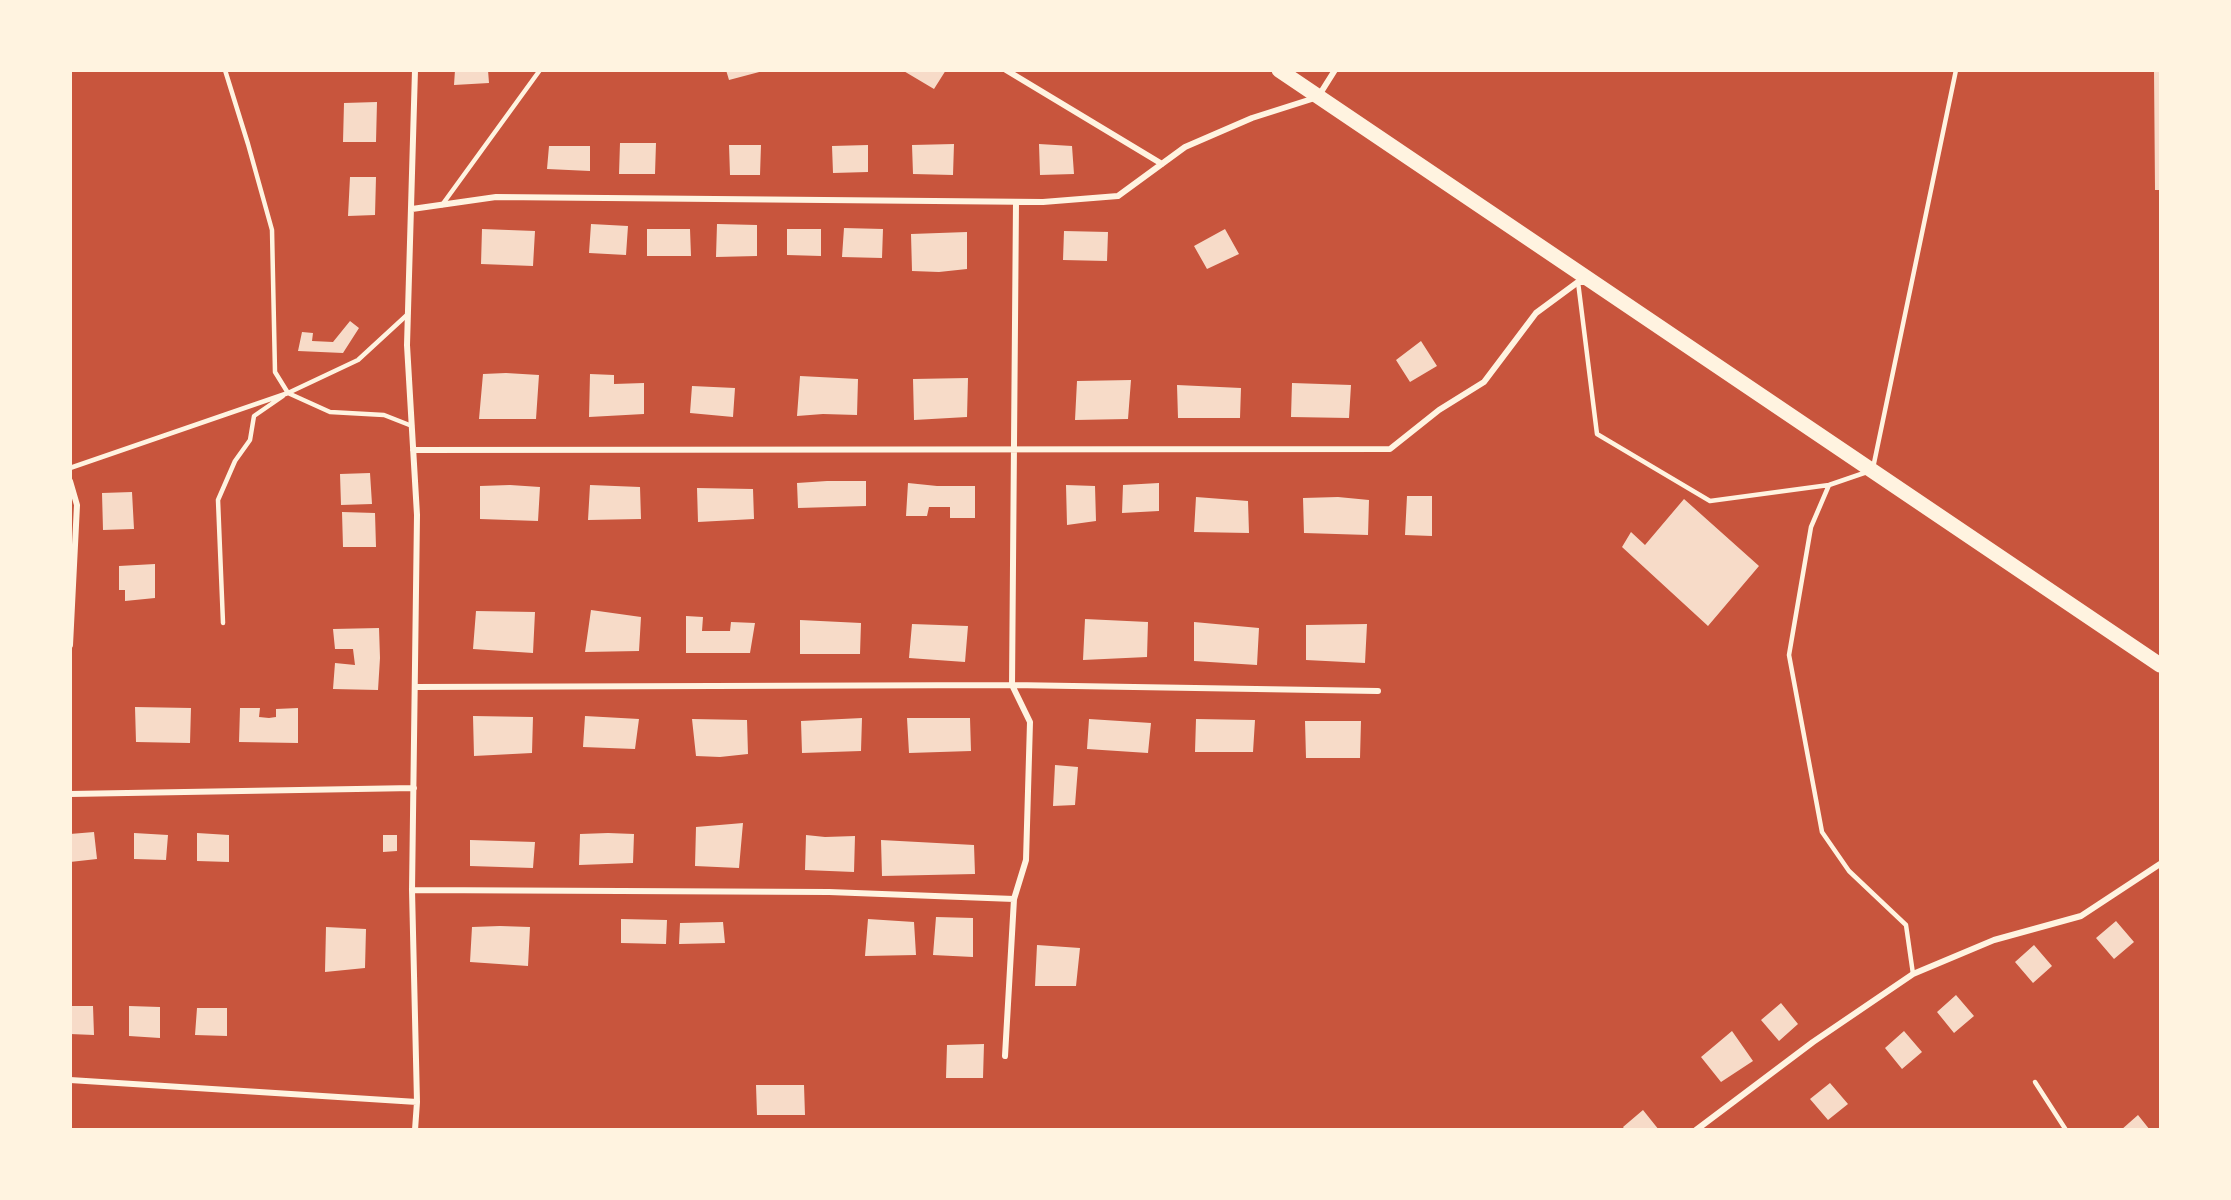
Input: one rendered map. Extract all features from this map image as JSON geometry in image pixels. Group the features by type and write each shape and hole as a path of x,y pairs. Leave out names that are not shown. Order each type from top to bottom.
{"main road":[{"path":"1279,70 1585,282 1873,471 2160,664"}],"street":[{"path":"415,70 407,345 417,515 412,890 416,1130"},
{"path":"1006,70 1162,164"},
{"path":"412,209 496,197 1043,202 1118,196 1185,147 1252,118 1318,97 1335,70"},
{"path":"1005,1056 1014,899 1026,860 1030,722 1012,685 1016,202"},
{"path":"413,450 1390,449 1439,410 1484,382 1536,314 1585,282"},
{"path":"70,481 76,506 70,645"},
{"path":"415,687 1012,685 1377,691"},
{"path":"70,794 414,788"},
{"path":"1696,1130 1813,1042 1913,974 1994,939 2081,916 2160,864"},
{"path":"412,890 829,892 1014,899"},
{"path":"70,1080 417,1102"}],"lane":[{"path":"225,70 272,230 275,372 288,393 330,411 384,415 412,426"},
{"path":"441,205 540,70"},
{"path":"1585,282 1597,434 1710,501 1829,485 1873,471 1956,70"},
{"path":"70,468 288,393 358,360 409,313"},
{"path":"223,623 218,500 235,460 250,440 254,416 288,393"},
{"path":"1829,485 1811,527 1789,655 1822,832 1849,871 1906,925 1913,974"},
{"path":"2035,1082 2066,1130"}],"building":[{"path":"455,70 488,70 489,83 454,85"},
{"path":"726,70 763,70 763,71 729,80"},
{"path":"902,70 946,70 934,89"},
{"path":"2154,70 2160,70 2160,190 2155,190"},
{"path":"377,102 376,142 343,142 344,103"},
{"path":"620,143 656,143 655,174 619,174"},
{"path":"954,144 953,175 913,174 912,145"},
{"path":"1039,144 1072,146 1074,174 1040,175"},
{"path":"729,145 761,145 760,175 730,175"},
{"path":"868,145 868,172 833,173 832,146"},
{"path":"549,146 590,146 590,171 547,169"},
{"path":"350,177 376,177 375,215 348,216"},
{"path":"591,224 628,226 626,255 589,253"},
{"path":"717,224 757,225 757,256 716,257"},
{"path":"844,228 883,229 882,258 842,257"},
{"path":"482,229 535,231 533,266 481,264"},
{"path":"647,229 690,229 691,256 647,256"},
{"path":"787,229 821,229 821,256 787,255"},
{"path":"1225,229 1239,254 1207,269 1194,246"},
{"path":"1064,231 1108,232 1107,261 1063,260"},
{"path":"967,232 967,269 939,272 912,271 911,234"},
{"path":"350,321 359,328 343,353 298,351 302,332 313,333 312,341 333,342"},
{"path":"1421,341 1437,366 1410,382 1396,360"},
{"path":"483,374 539,375 536,419 479,419"},
{"path":"590,374 614,375 614,384 644,383 644,414 589,417"},
{"path":"800,376 858,379 857,415 797,416"},
{"path":"968,378 967,417 914,420 913,379"},
{"path":"1131,380 1128,419 1075,420 1077,381"},
{"path":"1292,383 1351,385 1349,418 1291,417"},
{"path":"1177,385 1241,388 1240,418 1178,418"},
{"path":"692,386 735,388 733,417 690,413"},
{"path":"370,473 372,504 341,505 340,474"},
{"path":"866,481 866,506 798,508 797,483"},
{"path":"908,483 975,486 975,518 950,518 950,507 929,507 927,516 906,516"},
{"path":"1159,483 1159,511 1122,513 1123,485"},
{"path":"590,485 640,487 641,519 588,520"},
{"path":"1066,485 1095,486 1096,521 1067,525"},
{"path":"480,486 540,487 538,521 480,519"},
{"path":"697,488 753,489 754,519 698,522"},
{"path":"132,492 134,529 103,530 102,493"},
{"path":"1407,496 1432,496 1432,536 1405,535"},
{"path":"1196,497 1248,501 1249,533 1194,532"},
{"path":"1338,497 1369,500 1368,535 1304,533 1303,498"},
{"path":"1684,499 1759,566 1708,626 1622,547 1631,532 1645,545"},
{"path":"342,512 375,513 376,547 343,547"},
{"path":"155,564 155,598 125,601 125,590 119,590 119,566"},
{"path":"591,610 641,617 639,651 585,652"},
{"path":"476,611 535,612 533,653 473,649"},
{"path":"686,616 703,617 702,631 730,631 731,622 755,623 750,653 686,653"},
{"path":"1085,619 1148,622 1147,657 1083,660"},
{"path":"800,620 861,623 860,654 800,654"},
{"path":"1194,622 1259,628 1257,665 1194,661"},
{"path":"912,624 968,626 965,662 909,658"},
{"path":"1367,624 1365,663 1306,660 1306,625"},
{"path":"379,628 378,690 333,689 335,663 355,665 353,649 335,649 333,629"},
{"path":"135,707 191,708 190,743 136,742"},
{"path":"240,708 260,708 259,717 269,718 276,717 276,709 298,708 298,743 239,742"},
{"path":"473,716 533,717 532,753 474,756"},
{"path":"585,716 639,719 635,749 583,747"},
{"path":"862,718 861,751 802,753 801,721"},
{"path":"907,718 970,718 971,751 909,753"},
{"path":"692,719 747,720 748,754 720,757 696,756"},
{"path":"1089,719 1151,723 1148,753 1087,749"},
{"path":"1196,719 1255,720 1253,752 1195,752"},
{"path":"1305,721 1361,721 1360,758 1306,758"},
{"path":"1055,765 1078,767 1075,805 1053,806"},
{"path":"743,823 739,868 695,866 696,827"},
{"path":"94,832 97,859 70,862 70,834"},
{"path":"134,833 168,835 166,860 134,859"},
{"path":"197,833 229,835 229,862 197,861"},
{"path":"580,834 634,834 633,863 579,865"},
{"path":"383,835 397,835 397,851 383,852"},
{"path":"806,835 855,836 854,872 805,870"},
{"path":"470,840 535,842 533,868 470,866"},
{"path":"881,840 974,845 975,874 882,876"},
{"path":"936,917 973,918 973,957 933,955"},
{"path":"621,919 667,920 666,944 621,943"},
{"path":"868,919 914,922 916,955 865,956"},
{"path":"2116,921 2134,942 2114,959 2096,938"},
{"path":"723,922 725,943 679,944 680,923"},
{"path":"326,927 366,929 365,968 325,972"},
{"path":"472,927 530,927 528,966 470,962"},
{"path":"1037,945 1080,948 1076,986 1035,986"},
{"path":"2034,945 2052,966 2033,983 2015,962"},
{"path":"1956,995 1974,1016 1954,1033 1937,1012"},
{"path":"1781,1003 1798,1024 1779,1041 1761,1020"},
{"path":"70,1006 93,1006 94,1035 70,1034"},
{"path":"129,1006 160,1007 160,1038 129,1036"},
{"path":"197,1008 227,1008 227,1036 195,1035"},
{"path":"1732,1031 1753,1061 1721,1082 1701,1057"},
{"path":"1904,1031 1922,1052 1902,1069 1885,1048"},
{"path":"984,1044 983,1078 946,1078 947,1045"},
{"path":"1830,1083 1848,1104 1828,1120 1810,1099"},
{"path":"756,1085 804,1085 805,1115 757,1115"},
{"path":"1643,1110 1659,1130 1625,1130 1623,1127"},
{"path":"2138,1115 2150,1130 2121,1130"}]}
